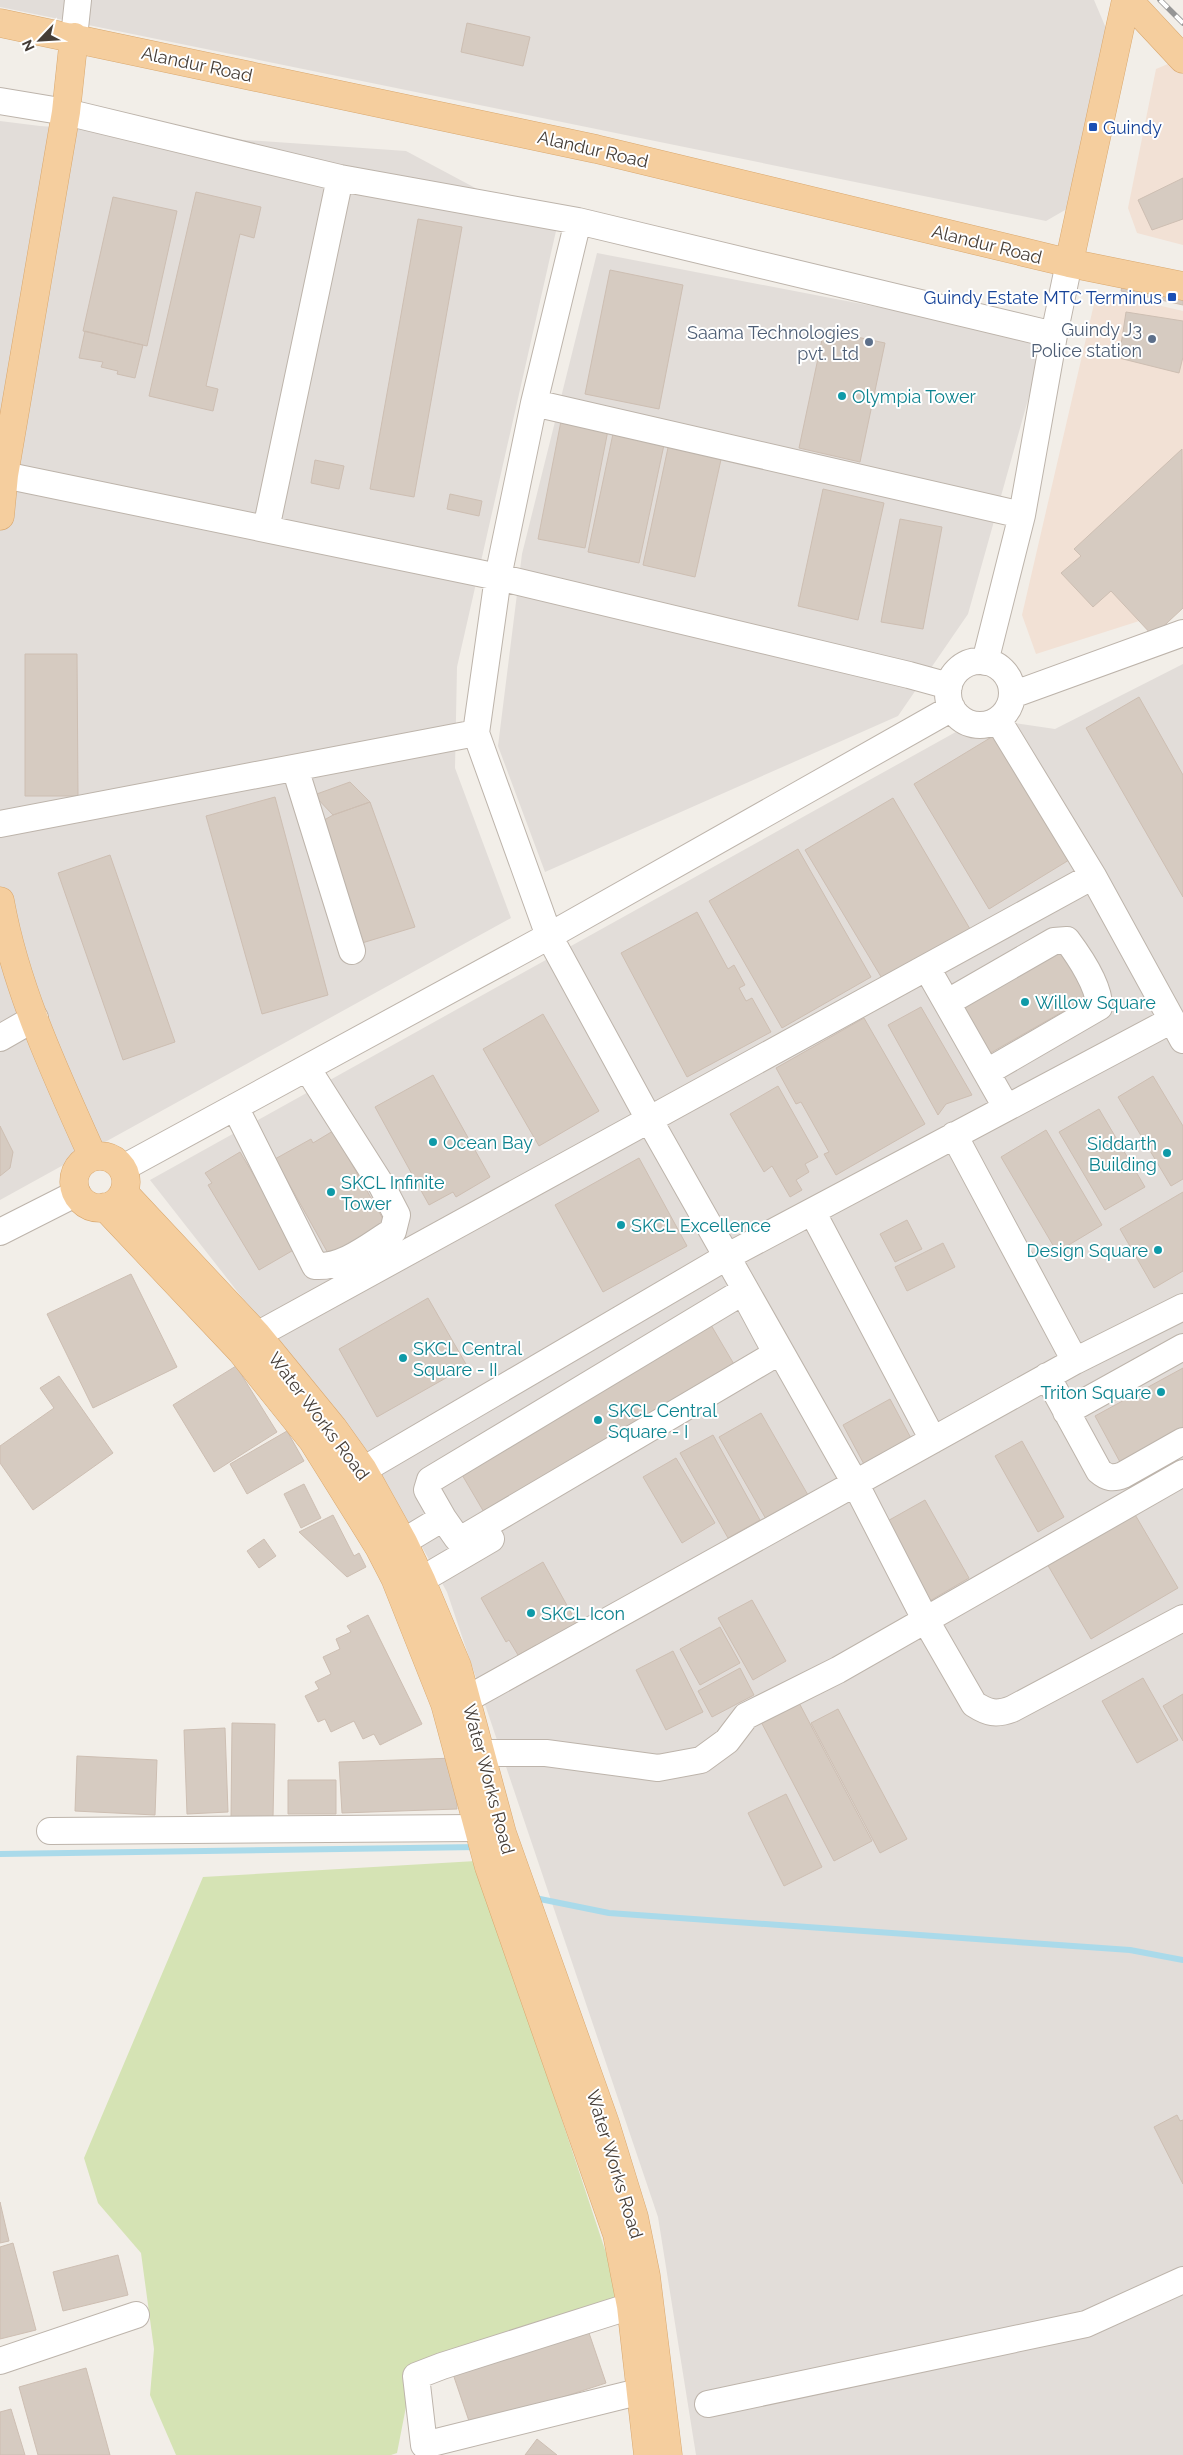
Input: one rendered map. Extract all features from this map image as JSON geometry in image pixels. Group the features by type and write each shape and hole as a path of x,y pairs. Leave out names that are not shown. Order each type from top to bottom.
{"main road":[{"path":"1127,0 1183,59"},
{"path":"1069,264 1127,0"},
{"name":"Alandur Road","path":"0,23 74,37 596,149 1069,264 1183,286"},
{"path":"0,516 3,466 66,112 74,37"},
{"path":"0,900 7,941 46,1050 93,1156"},
{"path":"93,1156 110,1157 117,1189 88,1205 77,1193 74,1186 76,1171 86,1159 93,1156"},
{"name":"Water Works Road","path":"117,1189 257,1335 323,1435 395,1578 445,1704 469,1755"},
{"name":"Water Works Road","path":"117,1189 241,1351 323,1435 362,1470 403,1542 421,1580 458,1666 467,1699 469,1755 486,1831 605,2124 634,2217 646,2276 668,2455"},
{"name":"Water Works Road","path":"500,1864 617,2234 631,2306 648,2455"}],"street":[{"path":"74,37 78,0"},
{"path":"0,101 66,112 340,178 578,221 1054,335"},
{"path":"266,529 340,178"},
{"path":"578,221 534,404 498,577 476,733 548,936 650,1121 855,1483 925,1619 974,1704 987,1712 1000,1714 1183,1618"},
{"path":"985,662 1022,515 1054,335 1069,264"},
{"path":"534,404 1022,515"},
{"path":"3,466 266,529 498,577 909,675 951,697 968,722 978,725 998,720 1005,714 1012,695 1006,675 1000,668 985,662 970,663 961,668 954,676 951,697"},
{"path":"1012,695 1183,633"},
{"path":"117,1189 235,1107 548,936 951,697"},
{"path":"362,1470 728,1256 813,1213 1006,1107 1177,1030 1093,876 998,720"},
{"path":"0,824 476,733"},
{"path":"295,768 352,951"},
{"path":"257,1335 650,1121 1093,876"},
{"path":"948,1002 1054,941 1067,940 1077,953 1100,997 1099,1007 987,1072"},
{"path":"927,968 1006,1107"},
{"path":"0,1038 35,1018"},
{"path":"235,1107 315,1266 327,1267 342,1262 393,1231 397,1216 382,1186 307,1068"},
{"path":"954,1135 1075,1361"},
{"path":"0,1232 77,1193"},
{"path":"813,1213 933,1440"},
{"path":"739,1294 745,1295 774,1349 772,1356 465,1537 457,1538 454,1536 443,1518 427,1490 430,1480 739,1294"},
{"path":"467,1699 1047,1376 1183,1307"},
{"path":"1066,1412 1183,1347"},
{"path":"421,1580 790,1366"},
{"path":"1047,1376 1099,1471 1105,1476 1114,1478 1123,1475 1183,1441"},
{"path":"469,1755 546,1753 658,1768 700,1760 727,1741 746,1716 838,1670 1183,1473"},
{"path":"403,1542 443,1518"},
{"path":"50,1830 486,1831"},
{"path":"708,2404 1086,2324 1183,2280"},
{"path":"631,2306 416,2376 424,2445 643,2401"},
{"path":"0,2361 136,2315"},
{"path":"439,2455 466,2452 643,2401"}],"shaded area":[{"path":"0,0 1094,0 1111,40 1072,206 1046,221 0,7"},
{"path":"1175,61 1183,70 1183,245 1137,233 1128,208 1156,69"},
{"path":"0,121 40,126 406,151 556,231 457,667 455,768 511,918 0,1200"},
{"path":"597,253 1028,336 1038,364 968,614 898,716 545,872 498,746 522,554"},
{"path":"1097,291 1183,311 1183,607 1036,654 1022,615"},
{"path":"1183,664 1183,2455 696,2455 658,2217 447,1592 385,1480 150,1180 981,718 1055,729"}],"green space":[{"path":"476,1861 623,2304 412,2376 397,2453 391,2455 176,2455 150,2395 154,2349 141,2253 98,2203 84,2158 203,1877"}],"building":[{"path":"467,23 530,37 523,66 461,52"},
{"path":"1183,178 1183,219 1152,230 1138,200"},
{"path":"196,192 261,207 254,238 240,234 206,386 218,389 213,411 149,396"},
{"path":"113,197 177,211 147,346 83,331"},
{"path":"418,219 462,227 414,497 370,489"},
{"path":"610,270 683,285 659,409 585,394"},
{"path":"1124,277 1183,290 1183,305 1121,291"},
{"name":"Guindy J3 Police station","path":"1126,312 1183,321 1183,357 1179,373 1119,358"},
{"name":"Olympia Tower","path":"824,330 885,343 860,462 799,448"},
{"path":"85,331 143,345 135,378 117,374 118,371 101,367 103,362 79,358"},
{"path":"562,416 609,425 585,548 538,539"},
{"path":"614,429 665,440 639,563 588,552"},
{"path":"669,443 722,455 695,577 643,565"},
{"path":"1182,449 1183,608 1153,636 1111,591 1093,607 1061,573 1081,556 1074,549"},
{"path":"315,460 344,466 339,489 311,483"},
{"path":"823,489 884,503 858,620 798,606"},
{"path":"450,494 482,501 479,516 447,509"},
{"path":"900,519 942,527 923,629 881,622"},
{"path":"25,654 77,654 78,796 25,796"},
{"path":"1139,697 1183,775 1183,897 1086,728"},
{"path":"995,735 1069,860 989,909 914,784"},
{"path":"350,782 370,802 333,815 314,795"},
{"path":"275,797 328,995 262,1014 206,816"},
{"path":"893,798 970,929 883,980 805,850"},
{"path":"370,802 415,927 362,943 319,823 333,815"},
{"path":"798,849 871,977 782,1028 709,901"},
{"path":"110,855 175,1042 123,1060 58,873"},
{"path":"697,912 728,969 734,965 745,985 739,988 746,1001 752,998 771,1032 687,1077 621,953"},
{"name":"Willow Square","path":"1063,948 1090,996 987,1055 959,1008"},
{"path":"921,1007 972,1095 946,1104 938,1115 888,1025"},
{"path":"543,1014 599,1111 539,1146 483,1049"},
{"path":"864,1018 925,1124 836,1175 824,1154 829,1152 801,1102 796,1104 776,1068"},
{"name":"Ocean Bay","path":"433,1075 490,1177 456,1197 453,1192 429,1205 375,1107"},
{"name":"Siddarth Building","path":"1153,1076 1183,1126 1183,1179 1171,1186 1118,1097"},
{"path":"778,1086 818,1157 805,1164 809,1172 796,1180 802,1190 790,1197 772,1166 764,1172 730,1114"},
{"path":"1099,1109 1145,1187 1105,1210 1059,1132"},
{"path":"0,1126 13,1152 10,1168 0,1176"},
{"path":"1046,1130 1102,1225 1057,1252 1001,1157"},
{"name":"SKCL Infinite Tower","path":"333,1131 387,1226 329,1255 275,1159 311,1139 313,1143"},
{"path":"240,1152 297,1248 259,1270 208,1185 212,1183 205,1173"},
{"name":"SKCL Excellence","path":"639,1158 687,1246 603,1292 555,1205"},
{"name":"Design Square","path":"1183,1192 1183,1271 1154,1288 1120,1229"},
{"path":"907,1220 922,1249 895,1262 880,1234"},
{"path":"943,1243 955,1267 907,1291 895,1267"},
{"path":"131,1274 177,1367 93,1408 47,1314"},
{"name":"SKCL Central Square - II","path":"428,1298 467,1366 377,1417 339,1349"},
{"name":"SKCL Central Square - I","path":"708,1320 738,1371 488,1519 458,1468"},
{"path":"236,1366 277,1432 214,1472 173,1405"},
{"name":"Triton Square","path":"1183,1368 1183,1428 1120,1462 1095,1416"},
{"path":"59,1376 113,1453 33,1510 0,1463 0,1446 54,1408 40,1388"},
{"path":"890,1399 912,1440 865,1466 843,1425"},
{"path":"761,1413 812,1502 770,1526 719,1437"},
{"path":"287,1431 304,1461 247,1494 230,1464"},
{"path":"713,1435 760,1520 728,1538 680,1453"},
{"path":"1022,1441 1064,1517 1038,1532 995,1456"},
{"path":"676,1458 715,1523 682,1543 643,1477"},
{"path":"304,1484 321,1518 301,1528 284,1494"},
{"path":"925,1500 969,1578 928,1602 884,1523"},
{"path":"1130,1506 1178,1588 1091,1639 1043,1557"},
{"path":"333,1515 354,1556 359,1553 366,1567 347,1577 299,1532"},
{"path":"264,1539 276,1556 259,1568 247,1551"},
{"name":"SKCL Icon","path":"543,1562 580,1629 539,1652 536,1645 518,1655 509,1640 506,1642 481,1598"},
{"path":"752,1600 786,1661 753,1680 718,1618"},
{"path":"368,1615 422,1724 380,1745 374,1734 363,1739 354,1721 331,1732 325,1719 318,1722 305,1696 319,1689 315,1682 331,1674 323,1657 340,1649 336,1639 351,1632 347,1626"},
{"path":"720,1627 740,1663 700,1685 680,1649"},
{"path":"673,1651 703,1712 666,1730 636,1670"},
{"path":"740,1668 754,1695 712,1717 698,1691"},
{"path":"1143,1678 1178,1740 1137,1763 1102,1701"},
{"path":"1183,1694 1183,1741 1163,1706"},
{"path":"797,1699 872,1841 834,1861 759,1718"},
{"path":"838,1709 907,1839 880,1853 811,1723"},
{"path":"232,1723 275,1724 273,1818 231,1818"},
{"path":"225,1728 228,1812 187,1814 184,1730"},
{"path":"77,1756 157,1760 155,1815 75,1811"},
{"path":"455,1758 457,1809 342,1813 339,1762"},
{"path":"288,1780 336,1780 336,1814 288,1814"},
{"path":"786,1794 822,1867 784,1886 748,1813"},
{"path":"1177,2115 1180,2121 1183,2120 1183,2184 1154,2127"},
{"path":"0,2202 9,2241 0,2243"},
{"path":"13,2243 36,2330 0,2339 0,2247"},
{"path":"118,2255 128,2295 63,2311 53,2272"},
{"path":"588,2330 606,2383 471,2427 453,2374"},
{"path":"86,2368 110,2455 38,2455 19,2387"},
{"path":"11,2409 25,2455 0,2455 0,2412"},
{"path":"537,2439 557,2455 525,2455"}],"waterway":[{"path":"0,1854 478,1847"},
{"path":"535,1896 535,1898 609,1913 1130,1950 1183,1960"}],"railway":[{"path":"1160,0 1183,23"}],"place":[{"name":"Guindy","path":"1093,127"},
{"name":"Guindy Estate MTC Terminus","path":"1172,297"},
{"name":"Guindy J3 Police station","path":"1152,339"},
{"name":"Saama Technologies pvt. Ltd","path":"869,342"},
{"name":"Olympia Tower","path":"842,396"},
{"name":"Willow Square","path":"1025,1002"},
{"name":"Ocean Bay","path":"433,1142"},
{"name":"Siddarth Building","path":"1167,1153"},
{"name":"SKCL Infinite Tower","path":"331,1192"},
{"name":"SKCL Excellence","path":"621,1225"},
{"name":"Design Square","path":"1158,1250"},
{"name":"SKCL Central Square - II","path":"403,1358"},
{"name":"Triton Square","path":"1161,1392"},
{"name":"SKCL Central Square - I","path":"598,1420"},
{"name":"SKCL Icon","path":"531,1613"}]}
